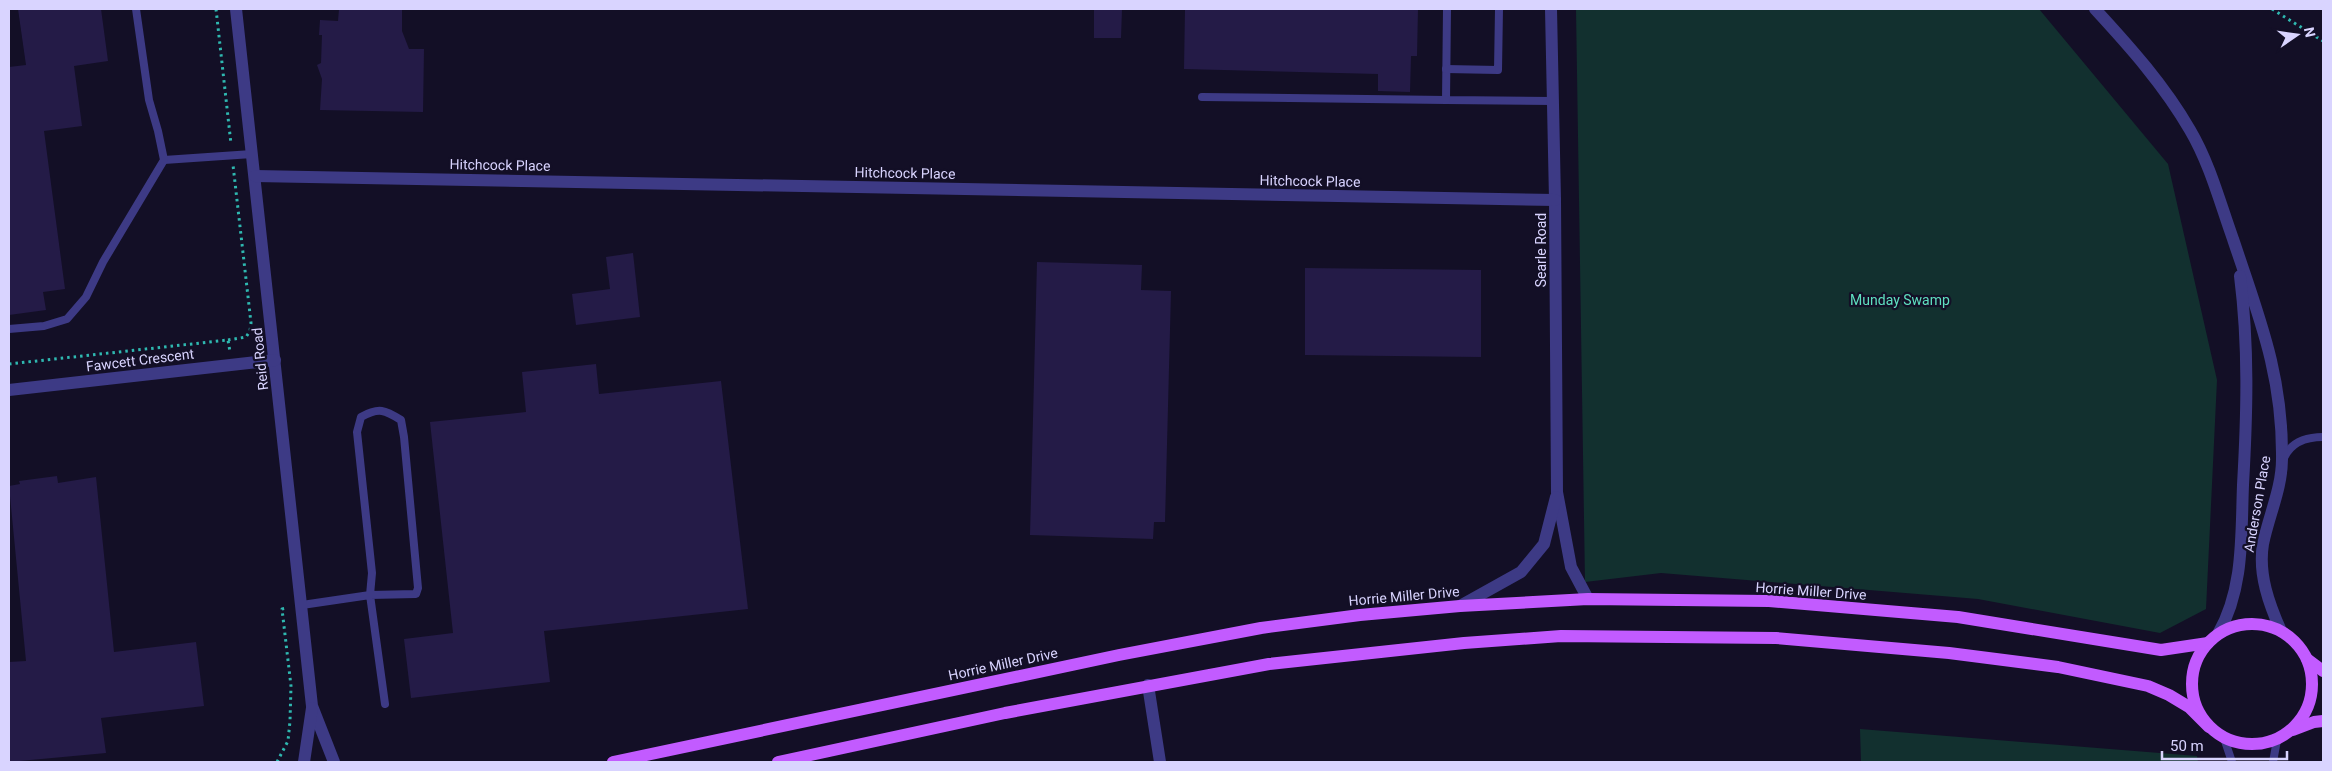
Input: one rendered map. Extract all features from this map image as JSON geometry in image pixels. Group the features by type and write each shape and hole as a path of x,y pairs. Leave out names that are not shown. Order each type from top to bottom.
{"main road":[{"name":"Horrie Miller Drive","path":"613,762 1109,657 1223,635 1351,616 1460,606 1588,599 1769,601 1958,617 2054,630 2161,650 2208,643"},
{"path":"2209,727 2198,712 2192,695 2192,676 2197,659 2208,643 2218,634 2233,627 2250,624 2266,625 2281,631 2296,643 2307,658 2323,671"},
{"path":"778,762 1005,713 1269,664 1464,642 1561,636 1766,638 1949,653 2058,667 2148,686 2169,695 2189,707 2209,727 2224,738 2241,744 2260,745 2277,740 2293,730 2314,722 2323,721"},
{"path":"2293,730 2305,715 2312,697 2312,677 2307,658"}],"street":[{"name":"Reid Road","path":"236,9 312,706 304,762"},
{"name":"Searle Road","path":"1551,9 1555,200 1557,492 1571,567 1588,599"},
{"name":"Anderson Place","path":"2095,9 2141,59 2167,93 2191,132 2222,204 2264,330 2277,382 2281,409 2282,461 2279,486 2263,544 2262,560 2266,593 2281,631"},
{"name":"Hitchcock Place","path":"255,176 1555,200"},
{"name":"Anderson Place","path":"2218,634 2232,605 2237,586 2247,409 2245,320 2240,274 2232,237"},
{"name":"Fawcett Crescent","path":"9,390 275,360"},
{"name":"Searle Road","path":"1460,606 1521,572 1544,544 1557,492"},
{"path":"1148,685 1160,762"},
{"name":"Reid Road","path":"312,706 334,762"}],"lane":[{"path":"9,329 44,326 67,319 86,298 104,262 164,160 149,100 136,9"},
{"path":"1446,100 1447,9"},
{"path":"1446,69 1498,70 1499,9"},
{"path":"1202,97 1553,101"},
{"path":"164,160 252,154"},
{"path":"302,604 370,595 416,594 418,588 401,420 388,412 373,410 361,417 357,432 371,564 370,595 384,704"},
{"path":"2282,461 2286,452 2299,442 2307,438 2323,436"},
{"path":"2224,738 2232,762"},
{"path":"2273,762 2277,740"}],"path":[{"path":"9,364 228,340 246,337 250,331 251,323 216,9"},
{"path":"2272,9 2323,40"},
{"path":"228,340 231,365"},
{"path":"277,762 288,741 290,721 291,686 282,609 302,604"}],"green space":[{"name":"Munday Swamp","path":"1576,9 2039,9 2168,164 2217,380 2206,609 2160,633 1978,599 1661,573 1585,582"},
{"path":"1860,729 2197,756 2198,762 1861,762"}],"building":[{"path":"18,9 101,9 108,61 74,66 82,126 44,131 65,289 43,292 46,310 9,315 9,67 26,65"},
{"path":"339,9 402,9 402,31 409,49 424,49 423,112 320,110 322,79 317,65 321,63 322,35 319,35 320,20 338,21"},
{"path":"1094,9 1122,9 1121,38 1094,38"},
{"path":"1185,9 1418,9 1417,56 1411,56 1410,92 1378,91 1378,74 1184,69"},
{"path":"633,253 640,317 576,325 572,294 610,289 606,257"},
{"path":"1037,262 1142,265 1141,290 1171,291 1165,522 1154,522 1153,539 1030,535"},
{"path":"1305,268 1481,270 1481,357 1305,355"},
{"path":"596,364 599,394 721,381 748,609 544,631 550,682 411,698 404,639 453,633 430,422 526,412 522,372"},
{"path":"57,476 58,483 96,477 114,652 196,642 204,706 101,718 106,753 9,762 9,662 26,661 9,486 20,484 19,481"}]}
